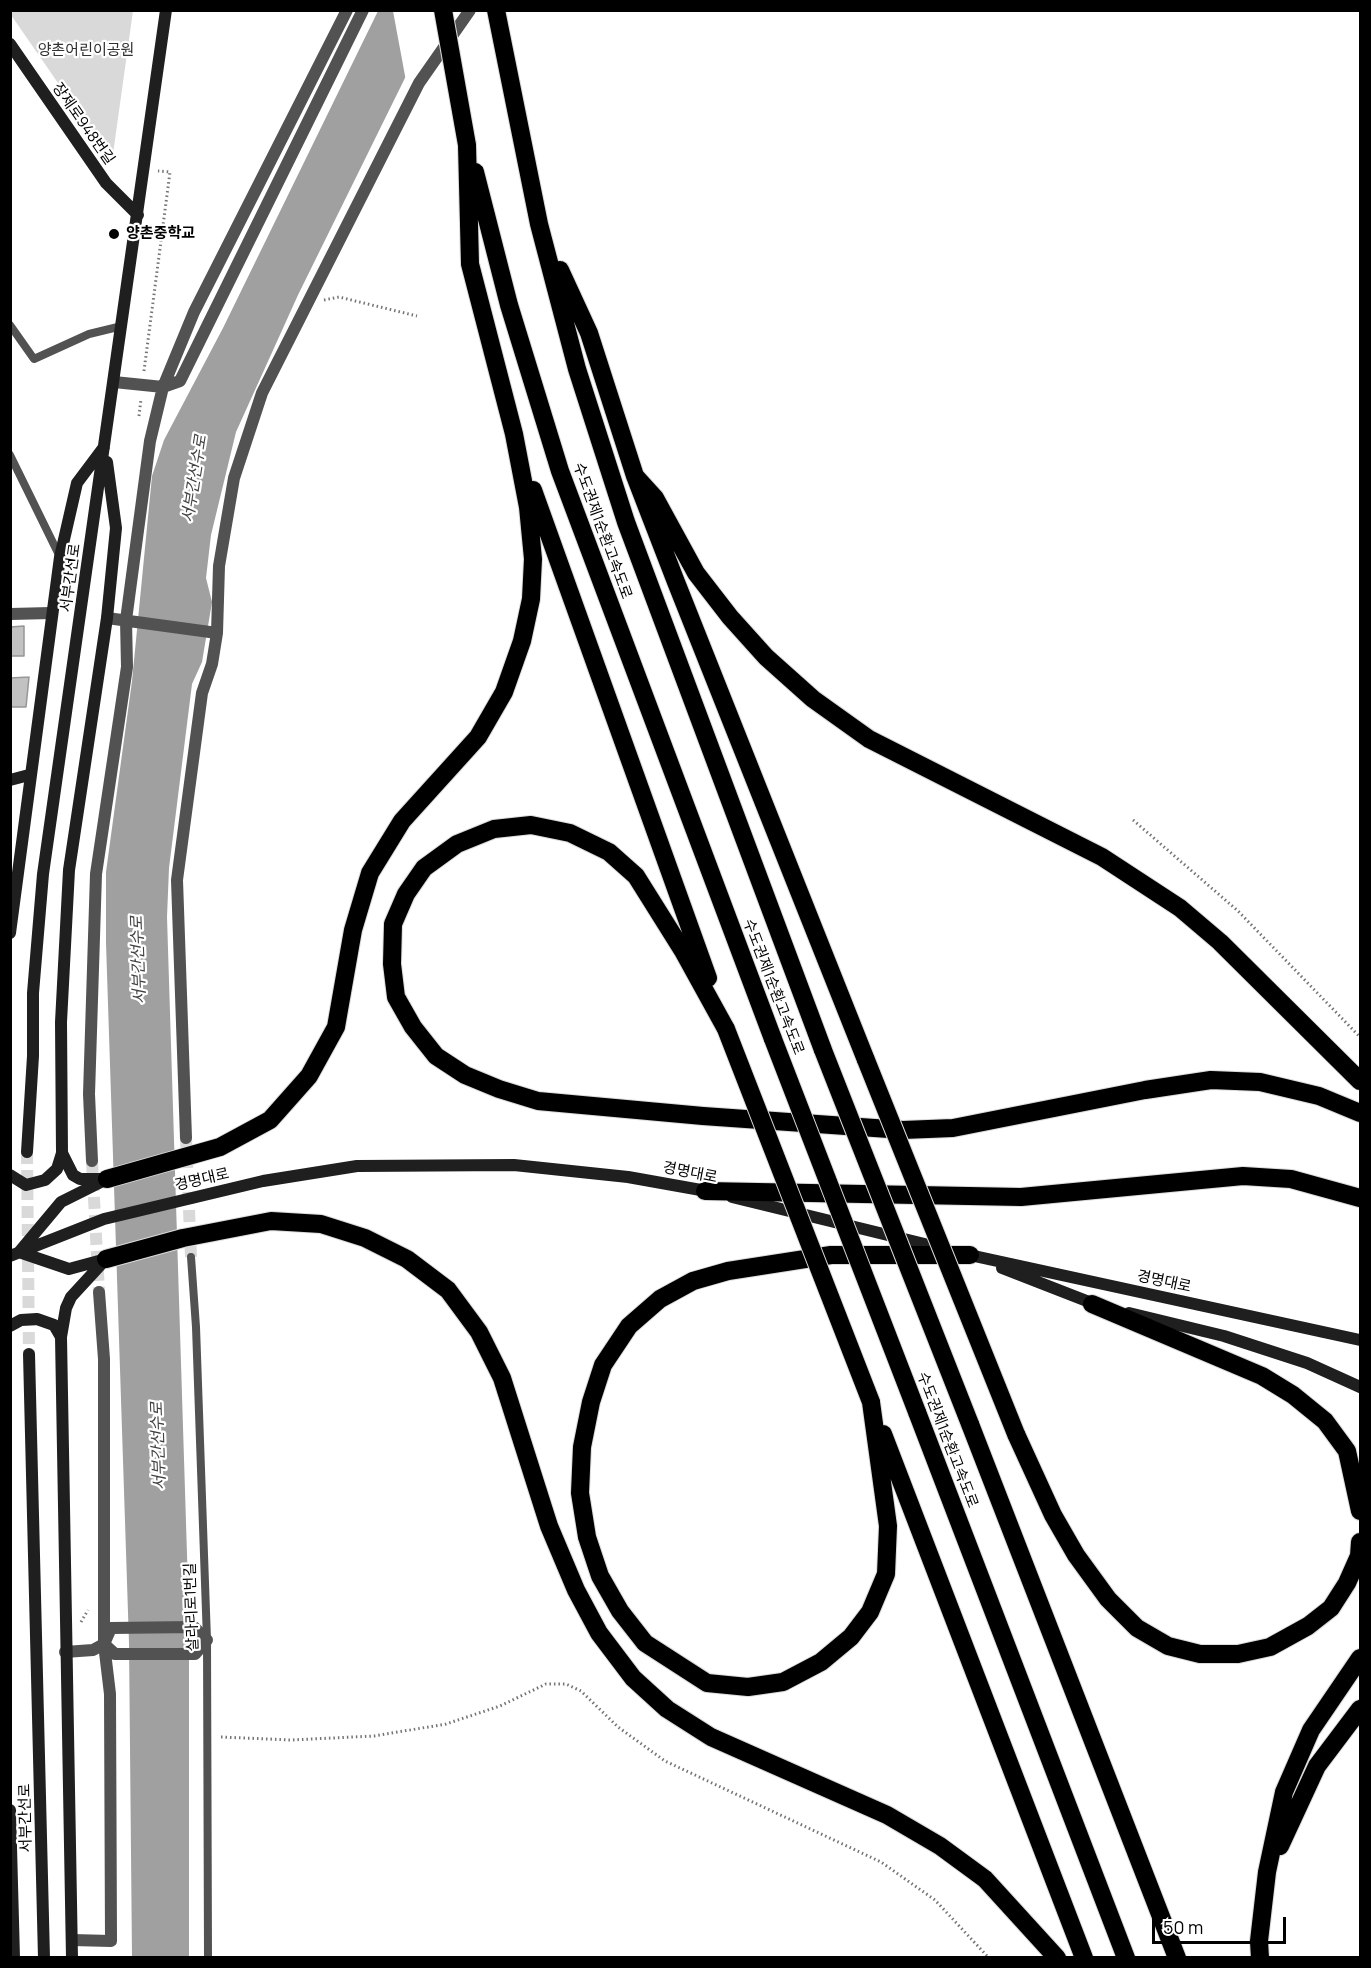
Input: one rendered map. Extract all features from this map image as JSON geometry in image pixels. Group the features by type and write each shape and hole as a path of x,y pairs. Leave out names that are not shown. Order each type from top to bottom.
{"highway":[{"name":"수도권제1순환고속도로","path":"443,10 467,145 509,305 560,471 773,1039 1126,1958"},
{"name":"수도권제1순환고속도로","path":"496,10 506,70 539,224 577,369 626,522 824,1050 1177,1958"},
{"path":"107,1179 220,1147 270,1120 309,1076 336,1027 353,930 370,873 402,820 477,736 504,692 522,641 531,599 533,559 528,507 514,434 470,264 467,145"},
{"path":"539,224 590,333 635,476 1016,1434 1053,1515 1076,1555 1108,1599 1137,1628 1168,1646 1200,1654 1238,1654 1270,1647 1308,1626 1331,1608 1347,1583 1359,1556 1360,1542"},
{"path":"514,434 726,1029 1084,1958"},
{"path":"635,476 655,498 696,573 730,617 766,657 813,699 869,740 1102,857 1180,908 1220,942 1360,1082"},
{"path":"726,1029 683,951 636,876 609,852 570,833 531,825 494,828 457,844 424,868 406,894 393,924 392,964 396,997 413,1027 436,1056 474,1078 538,1101 703,1116 913,1130 953,1128 1145,1090 1210,1080 1260,1082 1319,1096 1360,1113"},
{"path":"705,1191 1021,1197 1243,1176 1291,1179 1360,1198"},
{"path":"106,1259 183,1238 272,1221 321,1224 365,1238 407,1260 448,1290 479,1332 502,1378 549,1526 576,1590 599,1633 633,1678 667,1709 711,1737 887,1815 940,1846 985,1879 1057,1958"},
{"path":"870,1402 888,1526 886,1574 870,1612 851,1638 821,1662 783,1682 748,1687 707,1683 645,1643 620,1611 600,1576 587,1537 580,1493 582,1447 591,1402 603,1365 628,1326 660,1299 693,1281 728,1271 831,1256 970,1255"},
{"path":"1092,1304 1262,1376 1293,1395 1325,1421 1347,1451 1360,1511"},
{"path":"1260,1958 1267,1872 1284,1792 1311,1730 1360,1658"},
{"path":"1267,1872 1317,1766 1360,1709"}],"street":[{"name":"서부간선로","path":"27,1152 33,1056 33,993 43,874 166,10"},
{"path":"92,1161 89,1094 96,874 127,667 150,441 163,387 194,312 346,10"},
{"path":"114,382 163,387 180,381 363,10"},
{"path":"186,1138 177,880 202,693 212,664 219,566 234,478 262,393 419,83 470,10"},
{"name":"장제로948번길","path":"10,45 106,183 138,215"},
{"path":"10,933 29,775 60,556 77,483 105,446"},
{"path":"10,1175 26,1185 45,1180 57,1169 62,1153 61,1022 69,870 107,618 116,528 105,446"},
{"path":"10,614 51,613"},
{"path":"107,618 214,632"},
{"path":"10,780 29,775"},
{"path":"62,1153 73,1175 80,1179 107,1179"},
{"name":"경명대로","path":"15,1254 104,1219 263,1181 357,1166 514,1165 628,1177 705,1191 970,1255 1360,1340"},
{"path":"106,1259 69,1269 15,1254 61,1202 107,1179"},
{"path":"970,1255 1092,1304 1224,1336 1307,1363 1360,1387"},
{"path":"72,1958 61,1337 66,1308 71,1297 106,1259"},
{"path":"72,1940 111,1941 110,1694 104,1644 104,1359 99,1292"},
{"path":"10,1326 21,1320 37,1319 54,1325 61,1337"},
{"name":"서부간선로","path":"29,1354 44,1958"},
{"path":"65,1652 93,1650 104,1644 111,1628 194,1627 207,1641 195,1654 115,1654 104,1644"},
{"path":"10,1810 11,1930 14,1958"}],"lane":[{"path":"10,325 33,359 89,334 122,326"},
{"path":"10,455 60,556"},
{"name":"살라리로1번길","path":"191,1257 196,1327 207,1641 208,1958"}],"path":[{"path":"318,300 339,297 417,316"},
{"path":"1133,820 1238,911 1360,1037"},
{"path":"208,1721 213,1735 225,1739 291,1740 374,1736 446,1724 500,1706 546,1684 566,1684 581,1691 618,1727 665,1761 881,1862 935,1900 989,1958"}],"green space":[{"name":"양촌어린이공원","path":"10,11 133,11 112,161 11,15"}],"water":[{"name":"서부간선수로","path":"378,11 438,11 298,295 236,432 211,535 206,578 212,602 202,662 192,684 169,868 167,917 189,1618 189,1957 132,1958 129,1643 106,943 106,872 132,681 152,476 164,440 223,328"}],"pier":[{"path":"441,10 441,12 406,81 393,11"}],"building":[{"path":"24,626 24,656 10,656 10,627"},
{"path":"29,677 26,707 10,707 10,678"}],"tunnel":[{"path":"186,1138 191,1257"},
{"path":"27,1152 29,1354"},
{"path":"92,1161 99,1292"}],"place":[{"name":"양촌중학교","path":"114,234"}]}
